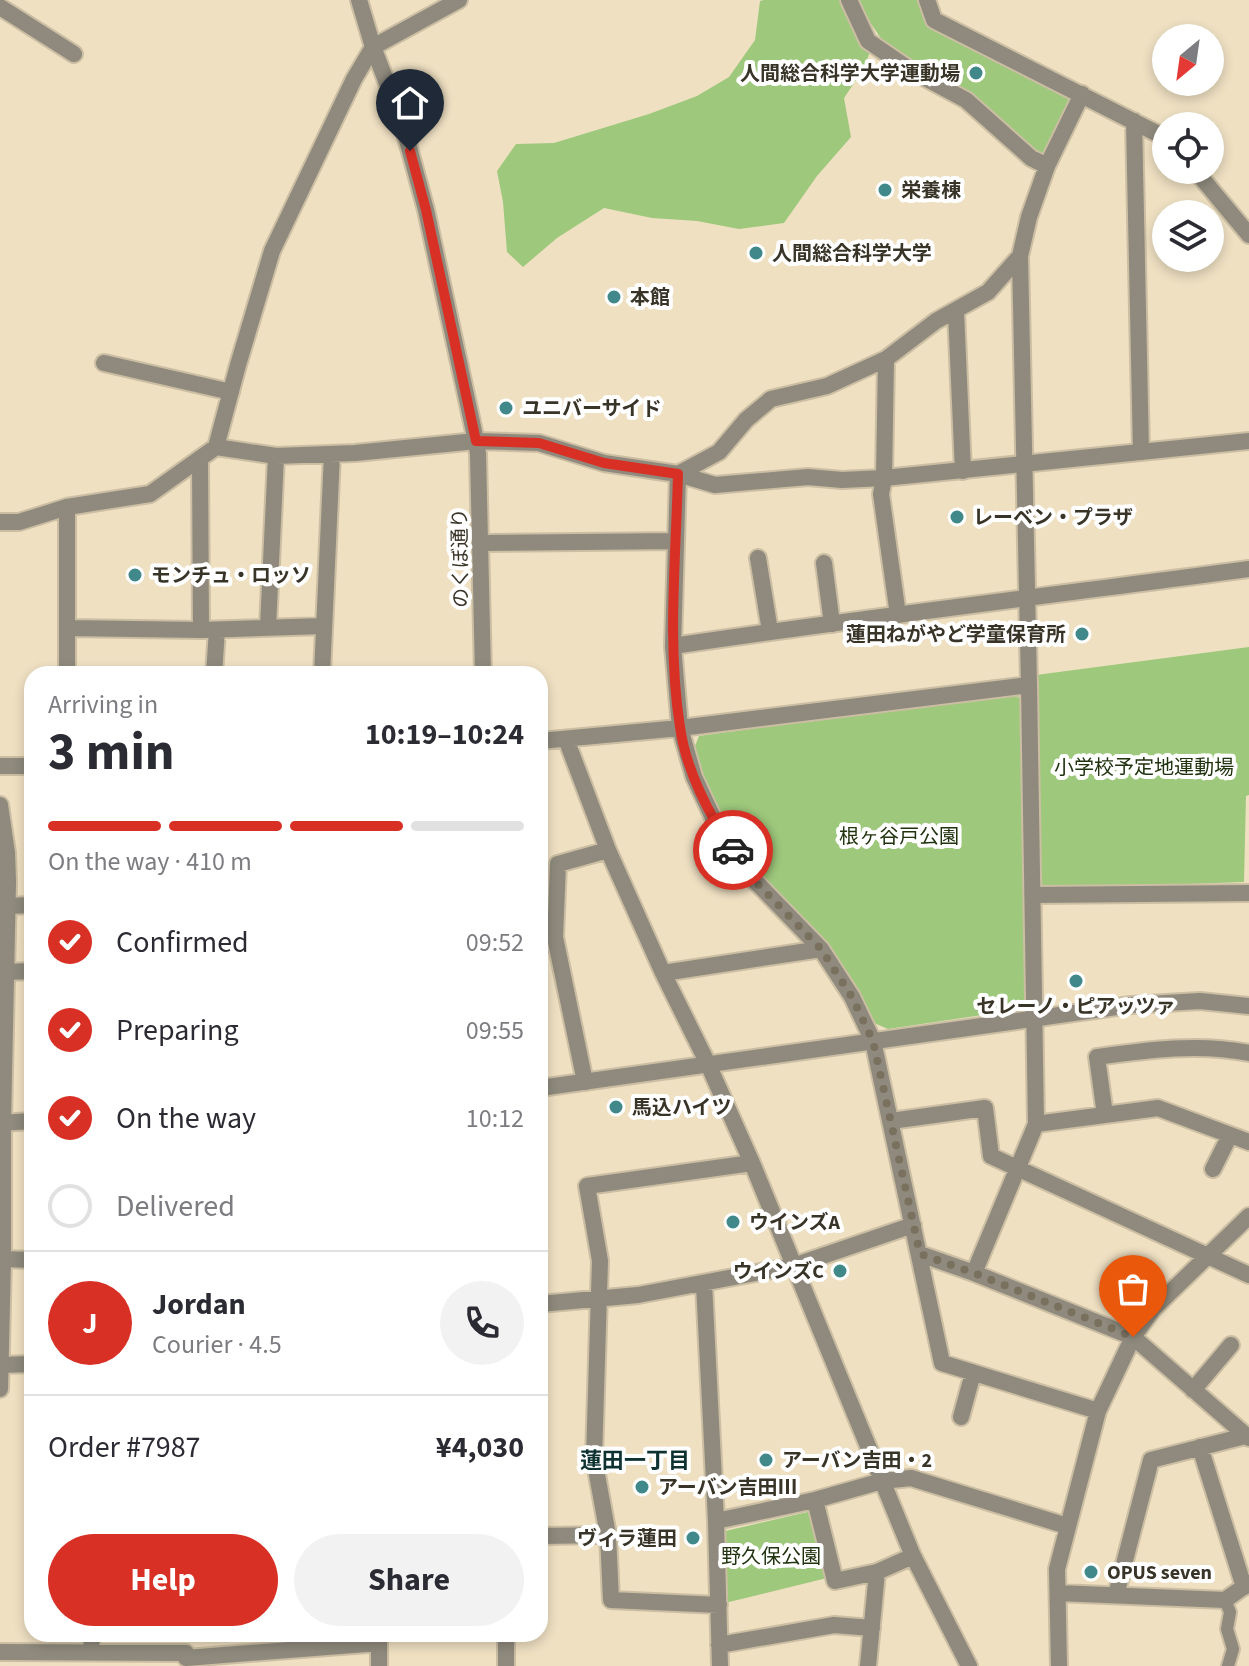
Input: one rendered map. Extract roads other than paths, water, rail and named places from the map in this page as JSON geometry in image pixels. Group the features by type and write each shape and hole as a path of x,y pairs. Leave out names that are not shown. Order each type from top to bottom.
{"street":[{"name":"のくぼ通り","path":"359,0 373,47 402,122 426,210 476,441 483,666"},
{"path":"0,522 19,522 67,507 150,494 216,447 272,251 354,79 373,47 459,0"},
{"path":"849,0 868,41 912,71 966,100 1031,158 1047,166"},
{"path":"927,0 934,20 1152,131"},
{"path":"0,7 74,54"},
{"path":"974,1273 1036,1124 1020,256 1029,217 1047,166 1082,94"},
{"path":"1134,121 1141,452"},
{"path":"1207,184 1249,235"},
{"path":"678,474 719,452 746,420 771,399 827,386 886,359 936,321 988,292 1020,256"},
{"path":"956,312 963,471"},
{"path":"886,359 884,478 881,494 898,615"},
{"path":"104,363 231,392"},
{"path":"216,447 276,456 476,441 539,443 604,463 678,474 715,485 808,477 842,480 884,478 1249,441"},
{"path":"322,666 332,454"},
{"path":"268,627 276,456"},
{"path":"200,459 213,666"},
{"path":"678,474 673,646 680,728 694,777 716,824 751,877 821,949 852,997 873,1041 942,1363 1098,1411"},
{"path":"67,507 67,666"},
{"path":"480,543 676,541"},
{"path":"758,558 770,631"},
{"path":"824,563 832,624"},
{"path":"673,646 1249,569"},
{"path":"68,628 209,630 323,626"},
{"path":"548,740 680,728 1029,685"},
{"path":"566,739 608,850 752,1163 913,1556 969,1666"},
{"path":"0,766 24,766"},
{"path":"0,805 7,853 1,1123 3,1259 0,1389"},
{"path":"585,1082 555,937 558,864 608,850"},
{"path":"1033,895 1249,893"},
{"path":"5,916 24,908"},
{"path":"663,973 821,949"},
{"path":"6,972 24,971"},
{"path":"548,1087 1131,1005 1200,1001 1249,1006"},
{"path":"1105,1115 1097,1057 1175,1047 1223,1048 1249,1053"},
{"path":"891,1121 985,1108 991,1156 1249,1275"},
{"path":"1036,1124 1158,1108 1249,1142"},
{"path":"1,1123 24,1122"},
{"path":"1213,1169 1230,1135"},
{"path":"719,1605 611,1600 608,1535 594,1458 600,1261 587,1186 752,1163"},
{"path":"1059,1666 1057,1569 1098,1411 1133,1337 1153,1309 1249,1216"},
{"path":"548,1303 638,1295 793,1266 913,1225"},
{"path":"920,1254 1133,1337 1247,1437"},
{"path":"3,1259 24,1260"},
{"path":"704,1284 720,1666"},
{"path":"1193,1390 1231,1345"},
{"path":"1,1365 24,1364"},
{"path":"961,1417 973,1373"},
{"path":"1116,1595 1151,1460 1247,1437"},
{"path":"1058,1593 1225,1600 1246,1585 1200,1447"},
{"path":"716,1521 815,1500 882,1481 911,1478 1067,1526"},
{"path":"815,1500 835,1581 877,1572 913,1556"},
{"path":"548,1536 608,1535"},
{"path":"868,1666 877,1572"},
{"path":"1225,1600 1230,1612 1227,1629 1233,1649 1228,1666"},
{"path":"719,1645 834,1625 872,1628"},
{"path":"91,1652 92,1642"},
{"path":"0,1652 74,1659 91,1652 185,1659 289,1642"},
{"path":"379,1642 379,1666"},
{"path":"506,1642 506,1666"}],"place":[{"name":"人間総合科学大学運動場","path":"976,73"},
{"name":"栄養棟","path":"885,190"},
{"name":"人間総合科学大学","path":"756,253"},
{"name":"本館","path":"614,297"},
{"name":"ユニバーサイド","path":"506,408"},
{"name":"レーベン・プラザ","path":"957,517"},
{"name":"モンチュ・ロッソ","path":"135,575"},
{"name":"蓮田ねがやど学童保育所","path":"1082,634"},
{"name":"セレーノ・ピアッツァ","path":"1076,981"},
{"name":"馬込ハイツ","path":"616,1107"},
{"name":"ウインズA","path":"733,1222"},
{"name":"ウインズC","path":"840,1271"},
{"name":"アーバン吉田・2","path":"766,1460"},
{"name":"アーバン吉田Ⅲ","path":"642,1487"},
{"name":"ヴィラ蓮田","path":"693,1538"},
{"name":"OPUS seven","path":"1091,1572"}],"district":[{"name":"蓮田一丁目","path":"635,1460"}],"park label":[{"name":"小学校予定地運動場","path":"1144,767"},
{"name":"根ヶ谷戸公園","path":"899,836"},
{"name":"野久保公園","path":"771,1556"}]}
